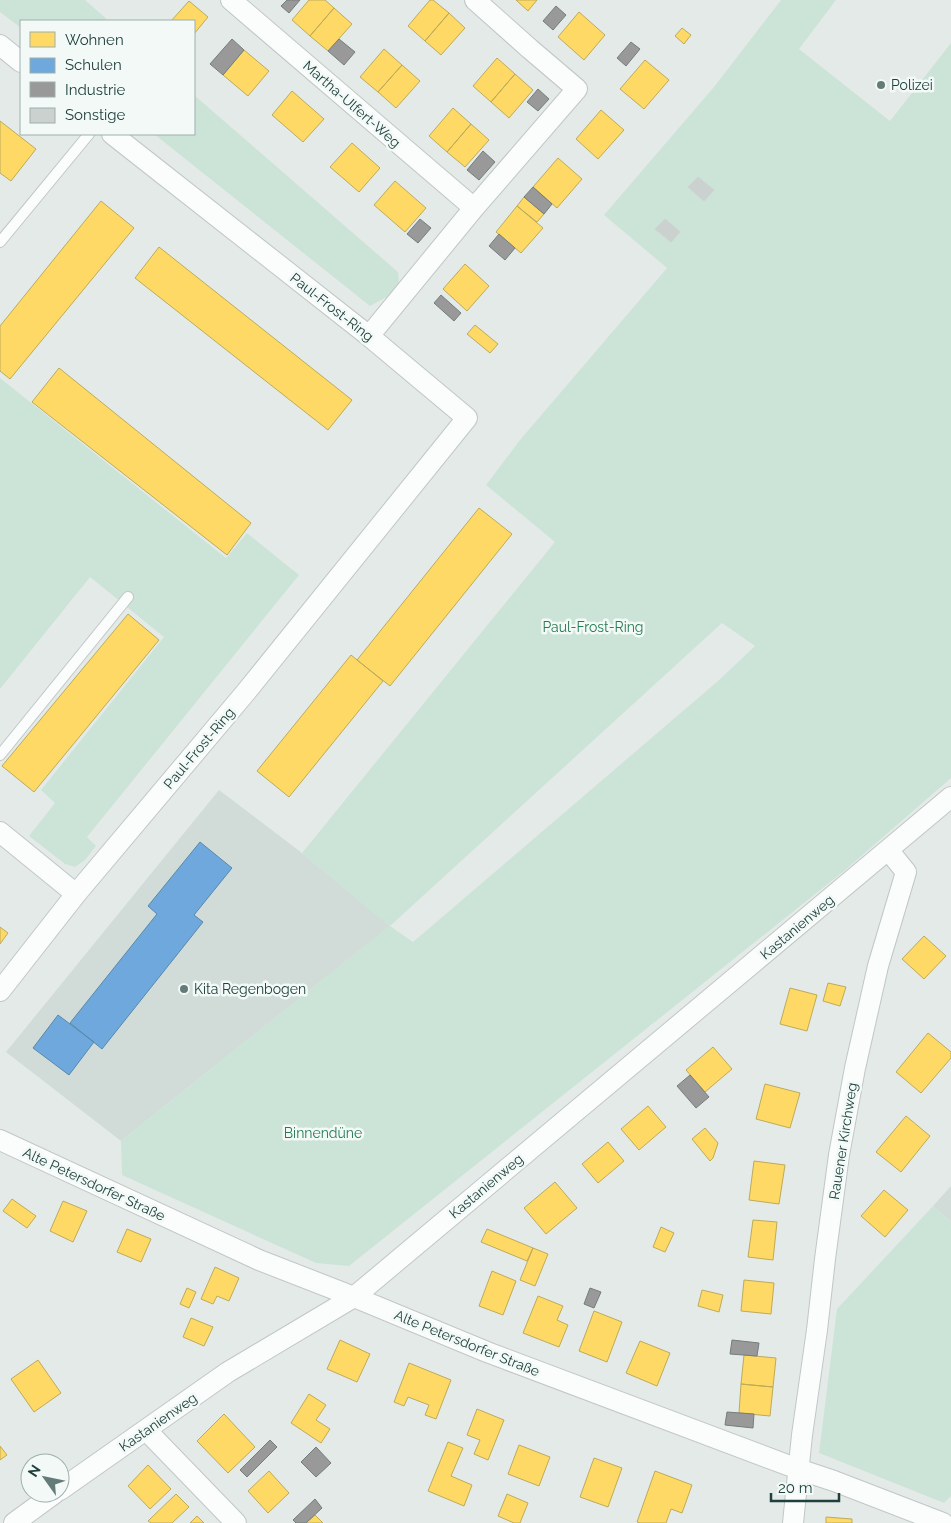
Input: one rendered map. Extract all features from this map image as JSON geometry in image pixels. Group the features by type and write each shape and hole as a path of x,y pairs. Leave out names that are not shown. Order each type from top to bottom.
{"street":[{"name":"Martha-Ulfert-Weg","path":"231,0 474,208"},
{"path":"369,336 474,208 577,89 475,0"},
{"path":"0,45 20,61"},
{"name":"Paul-Frost-Ring","path":"0,991 76,894 246,692 467,418 369,336 113,135"},
{"path":"888,851 951,797"},
{"path":"0,832 76,894"},
{"name":"Kastanienweg","path":"70,1483 228,1372 354,1297 888,851"},
{"name":"Rauener Kirchweg","path":"793,1523 802,1435 839,1154 855,1068 878,966 906,872 888,851"},
{"name":"Alte Petersdorfer Straße","path":"0,1140 258,1260 354,1297 495,1356 943,1523"},
{"path":"146,1430 236,1523"},
{"path":"14,1523 42,1503"}],"lane":[{"path":"0,242 88,135"},
{"path":"0,755 128,597"}],"shaded area":[{"name":"Kita Regenbogen","path":"219,790 302,853 390,926 121,1141 6,1052"},
{"path":"951,1186 951,1222 933,1206"}],"green space":[{"path":"0,0 85,0 108,20 20,20 20,27 0,12"},
{"name":"Binnendüne","path":"781,0 836,0 799,49 890,121 951,43 951,778 844,871 349,1266 316,1263 122,1175 121,1141 389,926 302,853 555,542 486,485 520,440 667,268 604,215 714,87","holes":["722,623 755,646 718,681 413,942 390,926"]},
{"path":"195,96 398,272 399,285 392,294 370,306 155,135 195,135"},
{"path":"0,378 226,558 247,533 299,575 87,837 96,846 85,860 75,867 65,864 29,836 55,803 41,790 164,637 90,577 0,689"},
{"path":"933,1206 951,1222 951,1496 944,1503 819,1453 837,1309"}],"building: Wohnen":[{"path":"309,0 325,0 334,8 310,36 292,20"},
{"path":"430,0 433,0 449,13 425,41 408,26"},
{"path":"516,0 537,0 528,11"},
{"path":"189,1 208,17 195,33 195,20 172,20"},
{"path":"334,8 352,24 328,51 310,36"},
{"path":"579,12 605,35 584,60 558,37"},
{"path":"449,13 465,28 441,55 425,41"},
{"path":"682,28 691,35 684,44 675,36"},
{"path":"384,49 402,65 378,92 360,77"},
{"path":"244,50 269,71 248,96 223,75"},
{"path":"497,58 515,74 491,102 473,86"},
{"path":"645,60 669,80 644,109 620,89"},
{"path":"402,65 420,81 396,108 378,92"},
{"path":"515,74 533,90 509,118 491,102"},
{"path":"292,91 324,119 303,142 272,115"},
{"path":"453,108 471,124 447,152 429,136"},
{"path":"601,110 624,130 598,159 576,139"},
{"path":"0,121 36,149 11,181 0,173"},
{"path":"471,124 489,140 465,167 447,152"},
{"path":"352,143 380,168 359,192 330,167"},
{"path":"558,158 582,179 557,208 533,187"},
{"path":"395,181 426,208 405,232 374,205"},
{"path":"524,197 544,214 537,222 517,206"},
{"path":"101,201 134,228 10,379 0,371 0,326"},
{"path":"517,206 543,228 521,253 496,232"},
{"path":"159,247 352,400 328,430 135,278"},
{"path":"465,264 489,286 467,311 443,289"},
{"path":"475,325 498,344 490,353 467,334"},
{"path":"59,368 251,523 227,555 32,402"},
{"path":"479,508 512,534 390,686 357,660"},
{"path":"128,614 159,640 34,792 2,766"},
{"path":"351,655 383,681 289,797 257,771"},
{"path":"0,927 8,933 0,944"},
{"path":"924,936 946,956 924,979 902,959"},
{"path":"828,983 846,987 840,1006 823,1001"},
{"path":"790,988 817,995 807,1031 780,1024"},
{"path":"928,1033 951,1052 951,1058 921,1093 896,1072"},
{"path":"713,1047 732,1069 705,1092 686,1070"},
{"path":"765,1084 800,1093 790,1128 756,1119"},
{"path":"648,1106 666,1127 639,1150 621,1129"},
{"path":"906,1116 930,1136 901,1172 876,1152"},
{"path":"705,1128 718,1143 713,1158 710,1161 692,1139"},
{"path":"608,1142 624,1161 598,1183 582,1164"},
{"path":"754,1161 785,1165 779,1204 749,1200"},
{"path":"555,1182 577,1208 546,1234 524,1208"},
{"path":"884,1190 908,1210 885,1237 861,1216"},
{"path":"12,1199 36,1216 27,1228 3,1211"},
{"path":"63,1201 87,1211 73,1242 50,1231"},
{"path":"753,1220 777,1222 773,1260 748,1257"},
{"path":"661,1227 674,1233 665,1252 653,1247"},
{"path":"127,1229 151,1239 141,1262 117,1252"},
{"path":"487,1229 533,1248 527,1261 481,1242"},
{"path":"533,1248 548,1254 535,1286 520,1280"},
{"path":"215,1267 239,1278 229,1301 217,1296 213,1304 201,1299"},
{"path":"492,1271 516,1281 503,1315 479,1306"},
{"path":"744,1280 774,1283 771,1314 741,1311"},
{"path":"187,1288 196,1292 189,1308 180,1304"},
{"path":"702,1290 723,1295 719,1312 698,1306"},
{"path":"538,1296 563,1306 557,1320 568,1325 559,1347 523,1333"},
{"path":"594,1311 622,1322 607,1362 579,1351"},
{"path":"191,1318 213,1327 204,1346 183,1337"},
{"path":"340,1340 370,1354 357,1382 327,1369"},
{"path":"640,1341 670,1353 657,1386 626,1373"},
{"path":"744,1355 776,1358 773,1387 741,1384"},
{"path":"38,1360 61,1393 34,1412 11,1379"},
{"path":"409,1363 451,1380 436,1419 425,1415 429,1405 408,1397 404,1406 394,1402"},
{"path":"741,1384 773,1387 770,1416 739,1413"},
{"path":"309,1394 326,1405 316,1420 330,1429 321,1443 291,1423"},
{"path":"477,1409 504,1420 488,1460 474,1454 480,1440 467,1435"},
{"path":"224,1414 255,1447 228,1473 197,1441"},
{"path":"448,1442 463,1448 451,1476 472,1485 464,1506 428,1491"},
{"path":"519,1445 550,1457 539,1486 508,1474"},
{"path":"0,1446 7,1455 0,1460"},
{"path":"594,1458 622,1468 608,1507 580,1497"},
{"path":"148,1465 171,1489 150,1509 128,1486"},
{"path":"269,1471 289,1493 268,1513 248,1491"},
{"path":"655,1471 692,1485 682,1513 671,1509 666,1523 640,1523 637,1522"},
{"path":"176,1494 189,1507 172,1523 151,1523 148,1521"},
{"path":"507,1494 528,1503 520,1523 514,1523 498,1516"},
{"path":"315,1515 323,1523 306,1523"},
{"path":"197,1516 204,1523 190,1523"},
{"path":"826,1517 852,1519 852,1523 826,1523"}],"building: Schulen":[{"path":"200,842 232,868 194,915 203,922 102,1049 70,1023 157,914 148,906"},
{"path":"58,1015 94,1042 69,1075 33,1048"}],"building: Industrie":[{"path":"287,0 300,0 289,13 281,6"},
{"path":"556,6 566,15 553,30 543,21"},
{"path":"232,39 244,50 223,75 210,64"},
{"path":"339,39 355,52 344,65 328,51"},
{"path":"631,42 640,49 626,66 617,58"},
{"path":"538,89 549,99 538,111 527,102"},
{"path":"483,151 495,162 479,180 467,170"},
{"path":"533,187 552,204 544,214 524,197"},
{"path":"420,219 431,228 418,243 407,234"},
{"path":"499,234 515,248 505,260 489,246"},
{"path":"441,295 461,313 454,321 434,303"},
{"path":"690,1075 709,1097 696,1108 677,1086"},
{"path":"590,1288 601,1292 594,1308 584,1304"},
{"path":"732,1340 759,1343 757,1356 730,1354"},
{"path":"727,1412 754,1414 753,1428 725,1425"},
{"path":"270,1440 277,1447 247,1477 240,1470"},
{"path":"316,1447 331,1463 316,1477 301,1462"},
{"path":"315,1499 322,1508 306,1523 296,1523 293,1520"}],"building: Sonstige":[{"path":"698,177 714,190 704,201 688,187"},
{"path":"665,219 680,232 671,242 655,229"}],"place":[{"name":"Polizei","path":"881,85"},
{"name":"Kita Regenbogen","path":"184,989"}]}
